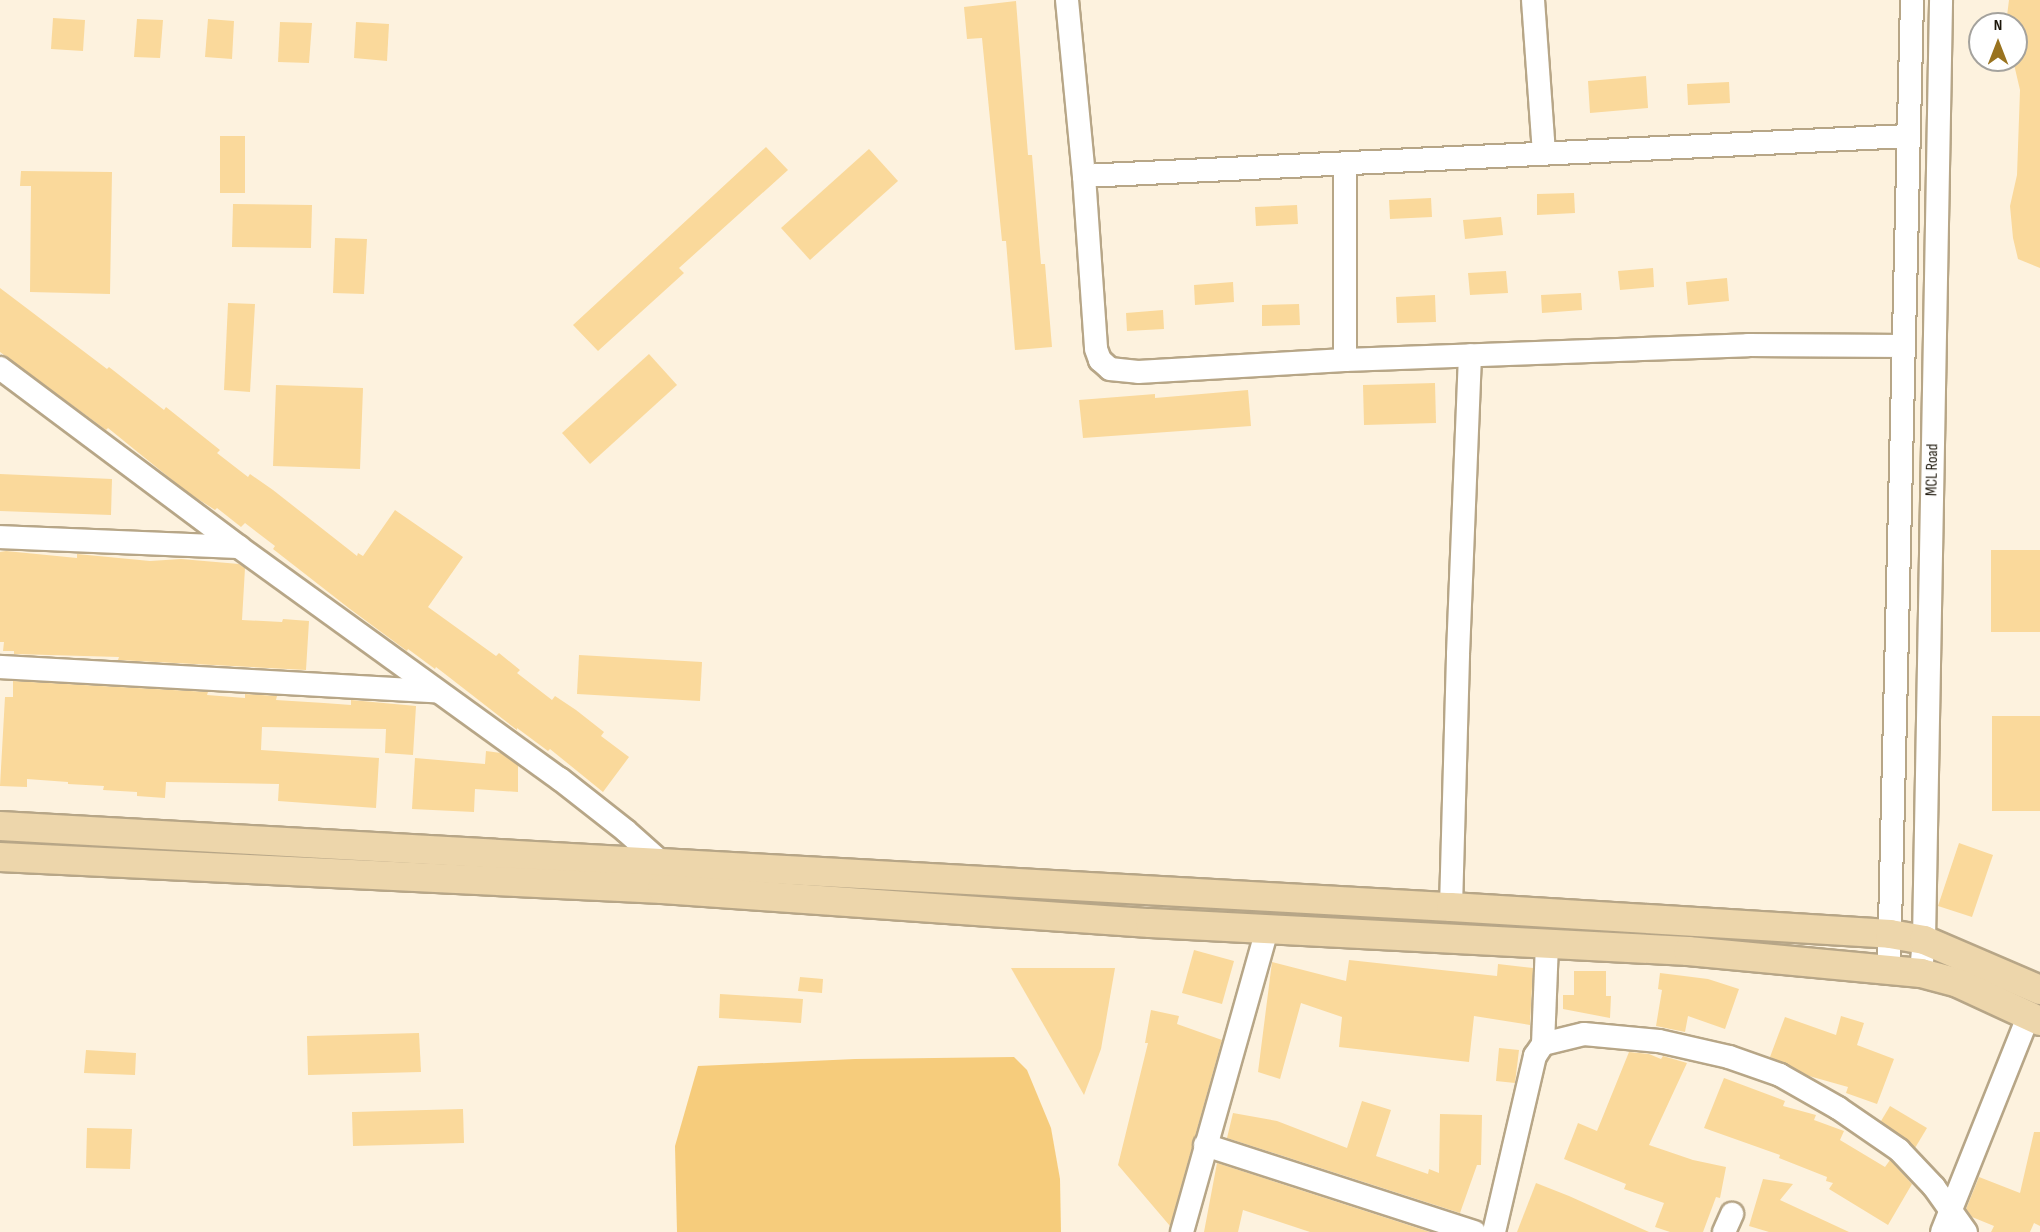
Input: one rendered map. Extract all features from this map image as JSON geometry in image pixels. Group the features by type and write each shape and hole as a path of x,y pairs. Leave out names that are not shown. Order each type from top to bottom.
{"main road":[{"path":"0,826 663,876 1267,929 1688,951 1889,968 1958,982 2036,1009"},
{"path":"0,857 663,876 1451,907 1890,934 1924,940 2036,1009"}],"street":[{"path":"1067,0 1084,176 1096,349 1100,360 1110,369 1138,372 1345,360 1748,345 1904,346"},
{"path":"1533,0 1544,153"},
{"name":"MCL Road","path":"1889,968 1912,0"},
{"name":"MCL Road","path":"1921,974 1924,940 1941,0"},
{"path":"1084,176 1909,136"},
{"path":"1345,163 1345,360"},
{"path":"1451,907 1457,662 1470,355"},
{"path":"0,368 239,547 560,779 626,831 663,876"},
{"path":"0,537 239,547"},
{"path":"0,667 436,691"},
{"path":"1182,1232 1267,929"},
{"path":"1494,1232 1535,1056 1543,1044 1547,945"},
{"path":"1942,1232 2036,1009"},
{"path":"1543,1044 1584,1034 1659,1041 1728,1057 1780,1075 1838,1108 1899,1150 1934,1187 1966,1232"},
{"path":"1205,1145 1474,1232"}],"shaded area":[{"path":"1014,1057 1027,1070 1051,1128 1060,1179 1061,1232 677,1232 675,1146 698,1066 855,1059"}],"building":[{"path":"2009,0 2040,0 2040,268 2018,259 2013,238 2010,206 2017,175 2020,90 2016,72 2028,72 2028,12 2008,12"},
{"path":"1016,1 1028,155 1032,155 1041,264 1045,264 1052,347 1015,350 1006,241 1002,241 982,38 967,39 964,7"},
{"path":"53,18 85,20 83,51 51,49"},
{"path":"137,19 163,20 160,58 134,57"},
{"path":"208,19 234,21 232,59 205,57"},
{"path":"280,22 312,23 309,63 278,62"},
{"path":"356,22 389,24 387,61 354,58"},
{"path":"1646,76 1648,108 1590,113 1588,81"},
{"path":"1729,82 1730,103 1688,105 1687,84"},
{"path":"220,136 245,136 245,193 220,193"},
{"path":"766,147 788,170 679,268 684,273 598,351 573,325"},
{"path":"869,149 898,181 810,260 781,228"},
{"path":"21,171 112,172 110,294 30,292 31,186 20,186"},
{"path":"1574,193 1575,213 1537,215 1537,194"},
{"path":"1431,198 1432,217 1390,219 1389,200"},
{"path":"233,204 312,205 311,248 232,247"},
{"path":"1297,205 1298,224 1256,226 1255,207"},
{"path":"1501,217 1503,235 1465,239 1463,220"},
{"path":"335,238 367,239 364,294 333,293"},
{"path":"1653,268 1654,287 1620,290 1618,271"},
{"path":"1506,271 1508,293 1470,295 1468,273"},
{"path":"1727,278 1729,301 1688,305 1686,282"},
{"path":"1233,282 1234,302 1195,305 1194,285"},
{"path":"0,288 164,410 166,407 220,450 217,453 248,477 250,474 273,490 357,556 358,553 363,556 395,510 463,557 428,607 496,656 499,653 520,670 517,673 552,700 555,696 576,710 604,732 601,736 629,757 603,792 550,749 548,751 517,728 517,730 436,667 435,669 408,649 407,651 350,609 273,549 275,546 245,523 241,527 217,508 215,510 187,492 108,428 106,430 0,352"},
{"path":"1581,293 1582,310 1542,313 1541,295"},
{"path":"1435,295 1436,322 1397,323 1396,297"},
{"path":"228,303 255,304 250,392 224,390"},
{"path":"1299,304 1300,325 1262,326 1262,305"},
{"path":"1163,310 1164,329 1127,331 1126,313"},
{"path":"649,354 677,385 590,464 562,433"},
{"path":"1435,383 1436,423 1364,425 1363,385"},
{"path":"276,385 363,388 360,469 273,466"},
{"path":"1248,390 1251,426 1083,438 1079,400 1155,394 1155,398"},
{"path":"0,474 112,479 111,515 0,511"},
{"path":"1991,550 2040,550 2040,632 1991,632"},
{"path":"0,552 77,558 77,554 150,561 181,559 239,564 245,568 242,620 309,621 306,670 118,660 119,657 14,654 14,651 3,651 4,642 0,642"},
{"path":"579,655 702,662 700,701 577,694"},
{"path":"13,681 208,692 207,695 245,698 245,694 277,696 276,700 351,705 351,700 416,706 413,755 385,753 386,729 262,727 261,750 379,758 376,808 278,801 279,784 166,782 165,798 137,796 137,792 103,790 104,786 27,779 27,787 0,786 5,697 13,697"},
{"path":"1992,716 2040,716 2040,811 1992,811"},
{"path":"486,751 501,753 518,765 518,792 475,789 474,812 412,809 415,758 485,764"},
{"path":"1959,843 1993,855 1972,917 1938,906"},
{"path":"1194,950 1234,961 1222,1004 1182,993"},
{"path":"1349,960 1497,976 1498,964 1533,968 1530,1025 1474,1016 1469,1062 1339,1047 1342,1017 1301,1003 1280,1079 1258,1072 1272,962 1346,981"},
{"path":"1011,968 1115,968 1101,1049 1084,1095"},
{"path":"1574,971 1606,971 1606,996 1611,996 1610,1018 1563,1009 1563,995 1574,995"},
{"path":"1660,973 1708,979 1739,989 1725,1029 1688,1016 1685,1032 1656,1026 1662,990 1658,989"},
{"path":"800,977 823,979 822,993 798,991"},
{"path":"720,994 803,999 801,1023 719,1018"},
{"path":"1151,1010 1179,1016 1177,1024 1222,1040 1170,1226 1118,1165 1148,1043 1145,1043"},
{"path":"1841,1016 1864,1023 1857,1045 1894,1059 1877,1104 1846,1093 1848,1087 1809,1076 1770,1057 1785,1017 1836,1035"},
{"path":"419,1033 421,1072 308,1075 307,1036"},
{"path":"1499,1048 1519,1050 1515,1083 1496,1081"},
{"path":"86,1050 136,1053 135,1075 84,1073"},
{"path":"1629,1052 1649,1054 1661,1059 1663,1056 1687,1063 1649,1145 1693,1160 1726,1167 1720,1198 1716,1197 1703,1232 1670,1232 1655,1227 1664,1203 1624,1189 1626,1184 1564,1159 1578,1123 1597,1131"},
{"path":"1724,1078 1785,1101 1783,1106 1816,1115 1814,1120 1844,1131 1840,1140 1885,1167 1890,1160 1912,1184 1888,1225 1829,1189 1833,1183 1826,1181 1827,1177 1779,1158 1780,1155 1704,1128"},
{"path":"1362,1101 1391,1110 1376,1156 1428,1174 1429,1169 1439,1173 1440,1114 1482,1115 1481,1165 1477,1165 1460,1213 1227,1138 1233,1113 1277,1121 1347,1148"},
{"path":"1890,1106 1927,1128 1915,1148 1881,1121"},
{"path":"463,1109 464,1143 353,1146 352,1112"},
{"path":"87,1128 132,1129 130,1169 86,1168"},
{"path":"2034,1132 2040,1132 2040,1226 2034,1223 2030,1232 1991,1232 1994,1226 1972,1217 1966,1209 1979,1177 2020,1193"},
{"path":"1217,1163 1430,1232 1310,1232 1243,1210 1238,1232 1204,1232"},
{"path":"1763,1179 1793,1184 1780,1200 1849,1232 1769,1232 1749,1226"},
{"path":"1536,1183 1569,1196 1649,1232 1517,1232"}]}
